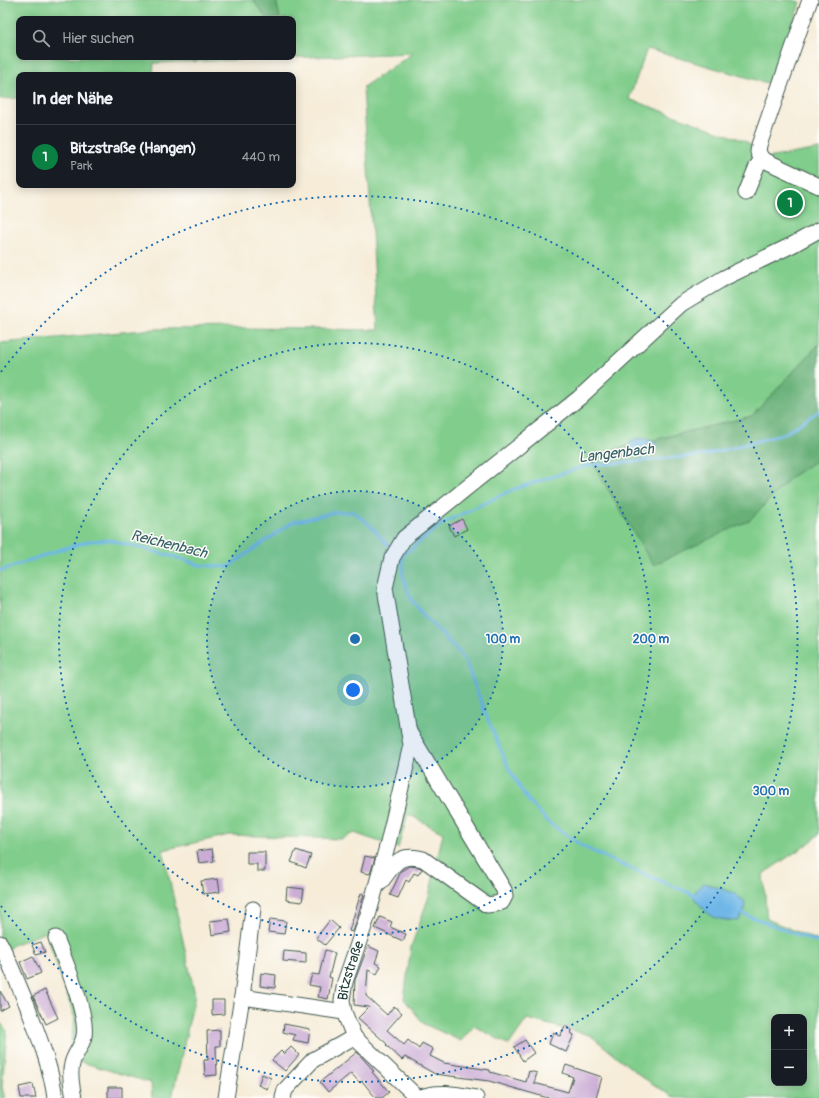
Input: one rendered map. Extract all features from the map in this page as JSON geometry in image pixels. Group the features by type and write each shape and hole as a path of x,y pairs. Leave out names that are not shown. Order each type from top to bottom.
{"street":[{"path":"810,0 759,145 758,152 762,159 819,186"},
{"path":"746,193 757,166 762,159"},
{"name":"Bitzstraße","path":"418,1098 354,1037 344,1012 342,1000 346,982 388,843 411,745 384,588 392,558 401,540 579,398 681,304 724,278 792,245 819,230"},
{"path":"375,890 398,860 407,856 423,858 487,904 502,902 505,896 500,883 408,730"},
{"path":"226,1098 242,997 253,909"},
{"path":"56,938 83,1017 84,1035 80,1050 72,1063 71,1082 74,1098"},
{"path":"0,943 8,959 38,1035 53,1083 55,1098"},
{"path":"242,997 344,1012"},
{"path":"283,1098 286,1090 313,1060 354,1037"},
{"path":"418,1098 429,1094 446,1092 476,1098"}],"green space":[{"path":"0,0 253,0 265,16 16,16 16,60 232,60 154,63 153,72 16,72 16,98 0,99"},
{"path":"253,0 276,0 279,16 265,16"},
{"path":"276,0 792,0 800,2 774,85 647,49 629,99 745,141 767,158 819,149 819,344 752,416 588,456 750,520 790,478 819,458 819,834 812,841 763,874 767,919 819,941 819,1098 675,1098 642,1077 590,1035 527,1019 509,1045 474,1026 461,1041 424,1024 404,999 411,947 429,896 443,833 408,814 398,848 354,833 341,839 229,835 163,850 195,995 172,1098 152,1098 151,1083 68,1058 75,1019 46,932 13,945 0,956 0,343 155,329 248,328 378,330 363,87 413,53 296,58 296,16 279,16"},
{"path":"819,344 819,458 790,478 750,520 653,565 588,456 752,416"},
{"path":"0,1022 7,1031 2,1087 5,1098 0,1098"}],"water":[{"path":"637,438 646,439 656,443 657,447 642,453 635,453 628,449 630,443"},
{"path":"704,883 734,893 745,902 744,912 738,921 717,918 708,913 699,904 694,898 697,889"}],"building":[{"path":"462,519 467,529 454,536 449,526"},
{"path":"212,849 214,861 199,863 197,851"},
{"path":"296,850 311,855 306,868 291,862"},
{"path":"247,852 265,852 265,871 257,871 257,864 247,864"},
{"path":"365,856 375,858 370,874 361,872"},
{"path":"409,866 419,867 422,869 418,875 414,873 409,882 406,880 398,898 390,895 401,871"},
{"path":"218,879 220,892 203,894 201,881"},
{"path":"287,887 304,889 302,902 286,900"},
{"path":"361,893 364,895 353,932 349,931"},
{"path":"380,917 392,922 390,927 406,934 403,941 375,928"},
{"path":"229,919 231,932 212,935 210,921"},
{"path":"270,919 286,921 284,934 268,932"},
{"path":"330,920 339,928 325,945 316,938"},
{"path":"41,942 45,952 36,955 32,945"},
{"path":"368,946 379,951 375,963 381,966 377,974 368,970 366,996 387,1015 394,1006 402,1013 387,1030 404,1045 408,1040 419,1049 422,1043 433,1049 430,1056 444,1063 490,1070 490,1072 526,1082 529,1071 537,1073 534,1083 568,1092 573,1077 563,1073 566,1065 602,1077 596,1098 548,1098 489,1081 435,1074 405,1057 402,1060 386,1045 387,1044 358,1018 369,1007 354,1005 355,980"},
{"path":"325,950 335,953 329,977 332,978 328,999 318,997 320,987 309,985 312,974 319,975"},
{"path":"284,951 306,953 306,963 283,961"},
{"path":"33,956 41,973 27,979 20,962"},
{"path":"261,973 276,975 275,988 260,986"},
{"path":"45,990 58,1018 46,1024 33,996"},
{"path":"0,991 9,1006 0,1011"},
{"path":"212,1000 224,1000 224,1014 212,1015"},
{"path":"284,1024 310,1029 308,1043 293,1040 295,1035 283,1032"},
{"path":"565,1026 572,1030 571,1033 574,1035 566,1052 549,1044 553,1033 560,1036"},
{"path":"220,1030 220,1046 216,1046 217,1075 205,1076 204,1060 208,1060 207,1031"},
{"path":"525,1040 534,1053 523,1061 514,1047"},
{"path":"291,1047 299,1055 285,1071 272,1060 281,1051 284,1054"},
{"path":"357,1052 374,1071 372,1072 389,1092 382,1098 376,1098 362,1081 360,1083 351,1073 328,1092 320,1082"},
{"path":"262,1074 271,1078 267,1089 258,1085"},
{"path":"33,1084 36,1098 21,1098 19,1087"},
{"path":"108,1087 122,1087 122,1098 108,1098"}],"waterway":[{"name":"Langenbach","path":"403,554 441,524 514,489 585,466 705,455 784,434 819,411"},
{"name":"Reichenbach","path":"0,571 65,548 90,541 110,540 179,558 199,565 228,567 293,522 335,512 354,512 371,526 387,544 393,548"},
{"path":"403,554 403,576 411,599 425,617 458,651 466,663 509,769 527,799 549,823 582,846 613,861 699,897"},
{"path":"741,913 819,943"}],"place":[{"name":"Bitzstraße (Hangen)","path":"790,203"}]}
